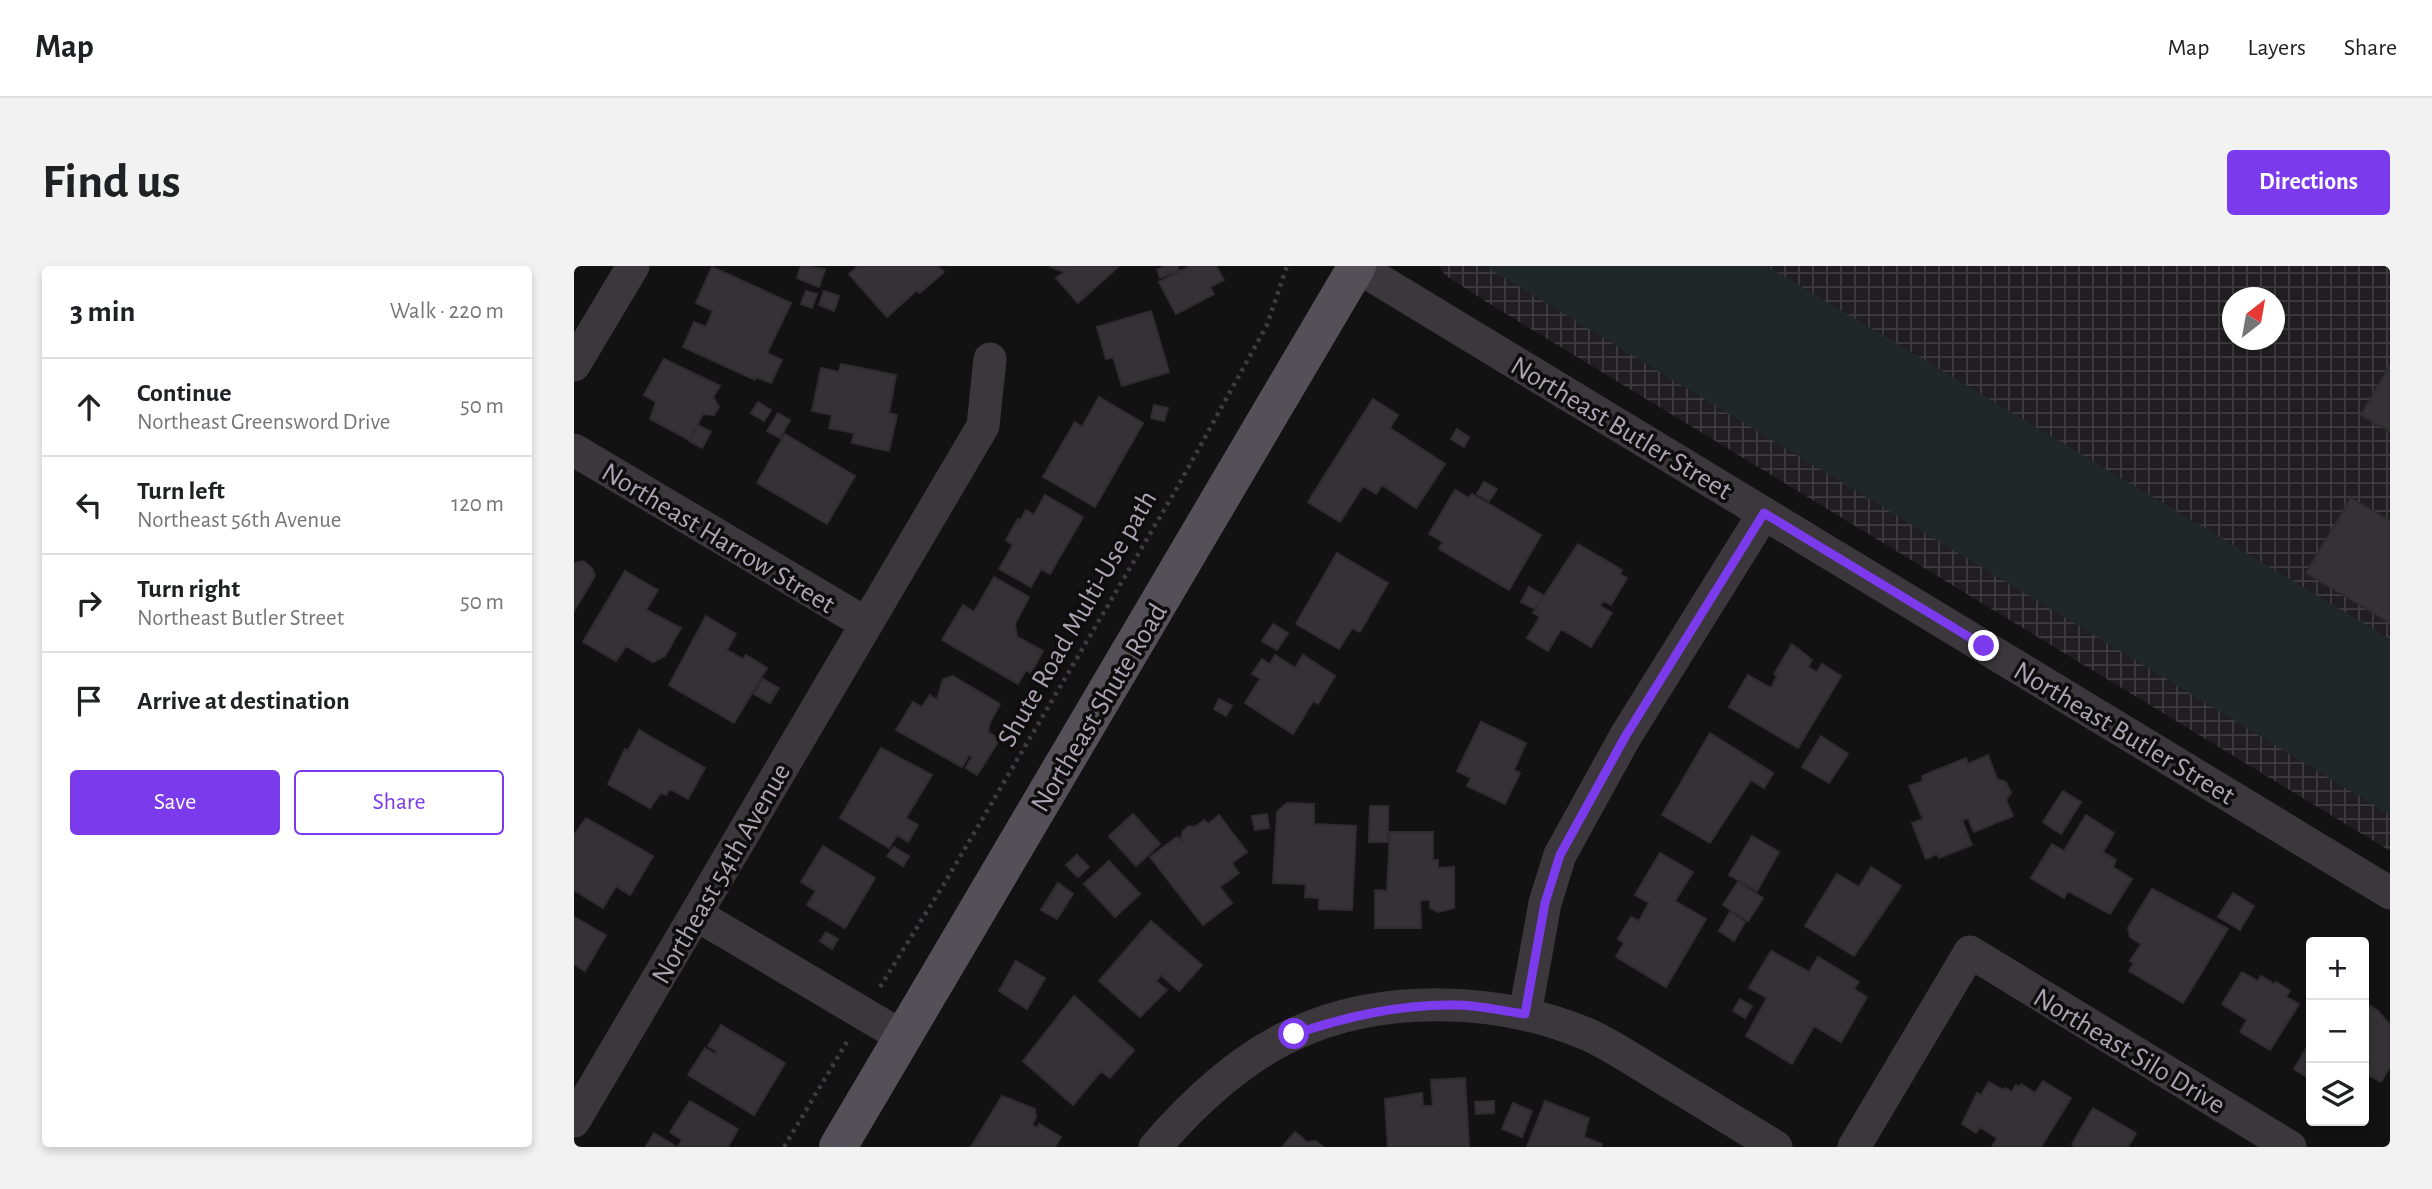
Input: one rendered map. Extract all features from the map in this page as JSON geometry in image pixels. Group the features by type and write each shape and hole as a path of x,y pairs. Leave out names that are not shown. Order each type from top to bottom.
{"main road":[{"name":"Northeast Shute Road","path":"838,1147 1357,266"}],"street":[{"path":"574,365 633,266"},
{"name":"Northeast Butler Street","path":"1357,266 2390,892"},
{"name":"Northeast 54th Avenue","path":"574,1121 983,426 990,359"},
{"name":"Northeast Harrow Street","path":"574,450 865,623"},
{"path":"1525,1014 1545,903 1560,855 1625,737 1764,513"},
{"path":"697,915 902,1037"},
{"name":"Northeast Silo Drive","path":"1854,1147 1970,953 2290,1147"},
{"path":"1155,1147 1198,1101 1242,1066 1294,1034 1340,1018 1385,1009 1456,1004 1525,1014 1590,1035 1776,1147"}],"path":[{"name":"Shute Road Multi-Use path","path":"883,983 1177,488 1267,325 1287,266"},
{"path":"784,1147 843,1049"}],"shaded area":[{"path":"1439,266 2390,266 2390,851 1445,275"},
{"path":"1485,266 1767,266 2390,639 2390,815"}],"building":[{"path":"801,266 825,269 819,287 797,278"},
{"path":"858,266 938,266 944,272 920,293 917,290 887,317 849,274"},
{"path":"1049,266 1119,266 1078,303 1056,278 1064,272"},
{"path":"1166,266 1177,266 1179,270 1160,278 1157,270"},
{"path":"1190,266 1216,266 1224,280 1210,287 1214,294 1176,314 1159,282"},
{"path":"712,267 791,303 767,353 782,360 771,383 756,377 755,380 683,347 694,322 706,327 713,311 696,303"},
{"path":"806,291 817,294 812,308 801,304"},
{"path":"824,291 839,296 834,311 819,305"},
{"path":"1151,311 1169,372 1122,386 1113,357 1106,359 1097,327"},
{"path":"664,359 720,386 713,397 719,407 714,415 703,414 689,440 650,419 656,402 644,395"},
{"path":"841,364 896,375 889,413 897,415 889,451 852,443 854,433 829,428 832,415 812,411 821,368 839,372"},
{"path":"2390,365 2390,432 2361,415"},
{"path":"1099,397 1143,423 1095,507 1043,477 1075,422 1082,427"},
{"path":"1373,399 1398,415 1390,428 1445,464 1416,508 1382,485 1376,494 1363,486 1340,522 1308,502"},
{"path":"758,402 771,410 764,421 751,413"},
{"path":"1154,405 1168,408 1164,421 1151,418"},
{"path":"778,413 790,420 780,438 767,431"},
{"path":"698,425 711,432 702,448 689,441"},
{"path":"1457,429 1469,437 1464,447 1451,439"},
{"path":"785,434 855,476 827,524 757,483"},
{"path":"1484,482 1497,489 1489,501 1477,494"},
{"path":"1455,490 1469,498 1472,494 1541,535 1509,590 1439,549 1443,542 1429,534"},
{"path":"1045,495 1083,517 1050,574 1041,569 1031,587 999,569 1013,545 1006,540 1018,519 1020,521 1026,510 1034,515"},
{"path":"2351,498 2390,521 2390,623 2306,573"},
{"path":"1578,544 1622,570 1620,574 1627,578 1611,605 1604,601 1600,606 1612,613 1591,647 1561,629 1548,651 1527,638 1540,617 1533,613"},
{"path":"1337,553 1388,583 1360,632 1352,628 1339,649 1296,624"},
{"path":"583,561 592,568 595,576 574,611 574,563"},
{"path":"625,571 658,590 646,610 681,628 665,656 653,662 626,646 616,661 583,642"},
{"path":"994,577 1029,597 1015,624 1017,637 1043,651 1031,673 1026,670 1018,684 942,640 963,605 974,612"},
{"path":"1529,587 1543,595 1535,609 1521,602"},
{"path":"706,616 736,634 727,650 743,659 746,655 767,668 734,723 669,685"},
{"path":"1273,624 1288,633 1277,650 1262,641"},
{"path":"1792,644 1812,660 1808,667 1817,672 1822,664 1841,676 1798,748 1729,707 1748,675 1771,688 1777,676 1774,674"},
{"path":"1275,655 1295,668 1303,655 1335,676 1318,704 1313,701 1293,734 1245,703 1260,679 1252,674 1262,659 1270,664"},
{"path":"953,676 1000,704 990,722 988,732 1000,739 977,775 966,768 972,757 969,755 962,767 896,730 913,702 922,707 930,695 937,700 943,679"},
{"path":"763,679 779,688 770,703 754,694"},
{"path":"1219,699 1232,706 1226,716 1214,709"},
{"path":"1481,722 1526,743 1514,770 1520,773 1505,804 1467,786 1471,778 1457,771"},
{"path":"639,730 705,768 688,799 670,789 666,795 661,793 650,808 608,784 625,749 628,751"},
{"path":"1710,733 1773,773 1764,788 1751,780 1710,843 1662,815"},
{"path":"1821,736 1848,754 1829,783 1802,767"},
{"path":"881,748 932,775 906,818 918,825 908,842 897,835 889,848 840,818"},
{"path":"1988,755 1997,779 2006,782 2011,793 2006,800 2013,816 1974,832 1968,818 1962,820 1972,845 1939,858 1937,854 1926,859 1912,823 1923,819 1909,786 1923,781 1922,776 1966,758 1968,764"},
{"path":"2063,791 2081,802 2061,834 2043,822"},
{"path":"1287,803 1314,804 1314,824 1356,826 1352,910 1319,909 1319,898 1305,897 1306,884 1273,883 1277,812"},
{"path":"1370,806 1388,806 1388,842 1369,842"},
{"path":"1133,814 1160,844 1136,866 1109,836"},
{"path":"1267,814 1269,828 1255,830 1252,816"},
{"path":"1219,815 1247,852 1232,863 1239,873 1220,887 1232,903 1203,925 1150,857 1177,837 1184,842 1181,838 1183,831 1189,826 1195,827 1204,820 1208,824"},
{"path":"2086,815 2114,833 2103,852 2116,860 2113,867 2132,879 2110,914 2068,891 2064,898 2031,878 2052,844 2064,851"},
{"path":"586,818 653,856 630,895 616,886 603,908 574,890 574,835"},
{"path":"1390,832 1433,832 1433,860 1438,860 1438,868 1454,867 1454,908 1438,912 1430,908 1430,900 1420,900 1421,928 1375,928 1375,890 1387,891"},
{"path":"1752,836 1779,852 1757,891 1729,875"},
{"path":"823,846 875,878 845,928 807,905 816,891 801,882"},
{"path":"894,847 909,856 903,866 887,856"},
{"path":"1660,853 1693,872 1675,901 1706,919 1666,987 1616,957 1624,943 1618,939 1631,917 1639,921 1649,903 1635,895"},
{"path":"1077,855 1089,867 1078,877 1066,865"},
{"path":"1109,861 1140,894 1115,917 1084,884"},
{"path":"1871,867 1901,886 1854,956 1805,926 1837,874 1859,887"},
{"path":"1738,882 1763,898 1748,921 1723,905"},
{"path":"1058,883 1073,894 1057,919 1041,910"},
{"path":"2152,889 2228,929 2183,1003 2129,971 2134,963 2130,961 2141,944 2130,937 2128,928"},
{"path":"2233,893 2254,906 2240,930 2218,917"},
{"path":"1730,912 1745,922 1734,941 1719,931"},
{"path":"574,917 606,935 585,971 574,964"},
{"path":"1151,921 1202,965 1179,991 1161,975 1156,981 1167,990 1140,1017 1099,981"},
{"path":"826,932 838,939 832,949 820,941"},
{"path":"1771,951 1809,972 1818,957 1859,982 1854,989 1867,997 1841,1042 1814,1026 1792,1064 1746,1036 1767,998 1749,988"},
{"path":"1016,961 1045,978 1027,1009 999,991"},
{"path":"2242,972 2258,981 2261,976 2274,984 2276,982 2290,991 2286,997 2299,1004 2270,1050 2240,1032 2247,1020 2222,1004"},
{"path":"1074,996 1134,1050 1110,1078 1101,1071 1073,1105 1023,1061"},
{"path":"1740,999 1752,1006 1745,1018 1733,1011"},
{"path":"2369,1005 2390,1025 2390,1067 2381,1082 2369,1076"},
{"path":"721,1025 785,1063 754,1115 688,1075 705,1048 715,1054 716,1051 708,1046"},
{"path":"2306,1049 2306,1077 2294,1069"},
{"path":"1465,1078 1469,1147 1388,1147 1385,1099 1422,1093 1423,1106 1433,1106 1431,1080"},
{"path":"2043,1081 2071,1098 2041,1147 1992,1147 1997,1138 1980,1127 1976,1133 1962,1124 1977,1093 1981,1095 1989,1082 2012,1092 2016,1085 2020,1087 2021,1084 2035,1093"},
{"path":"1002,1096 1035,1109 1036,1117 1032,1125 1037,1128 1039,1124 1061,1137 1055,1147 971,1147"},
{"path":"690,1101 738,1129 728,1147 678,1147 682,1140 670,1132"},
{"path":"1494,1101 1494,1113 1476,1114 1475,1102"},
{"path":"1545,1101 1589,1118 1584,1137 1602,1144 1601,1147 1527,1147"},
{"path":"1513,1103 1532,1111 1522,1137 1502,1129"},
{"path":"2093,1108 2136,1133 2128,1147 2075,1147 2072,1144"},
{"path":"1295,1132 1307,1142 1316,1141 1323,1147 1282,1147"},
{"path":"654,1133 677,1147 646,1147"}],"route":[{"path":"1294,1034 1340,1018 1385,1009 1456,1004 1525,1014 1545,903 1560,855 1625,737 1764,513 1984,646"}]}
